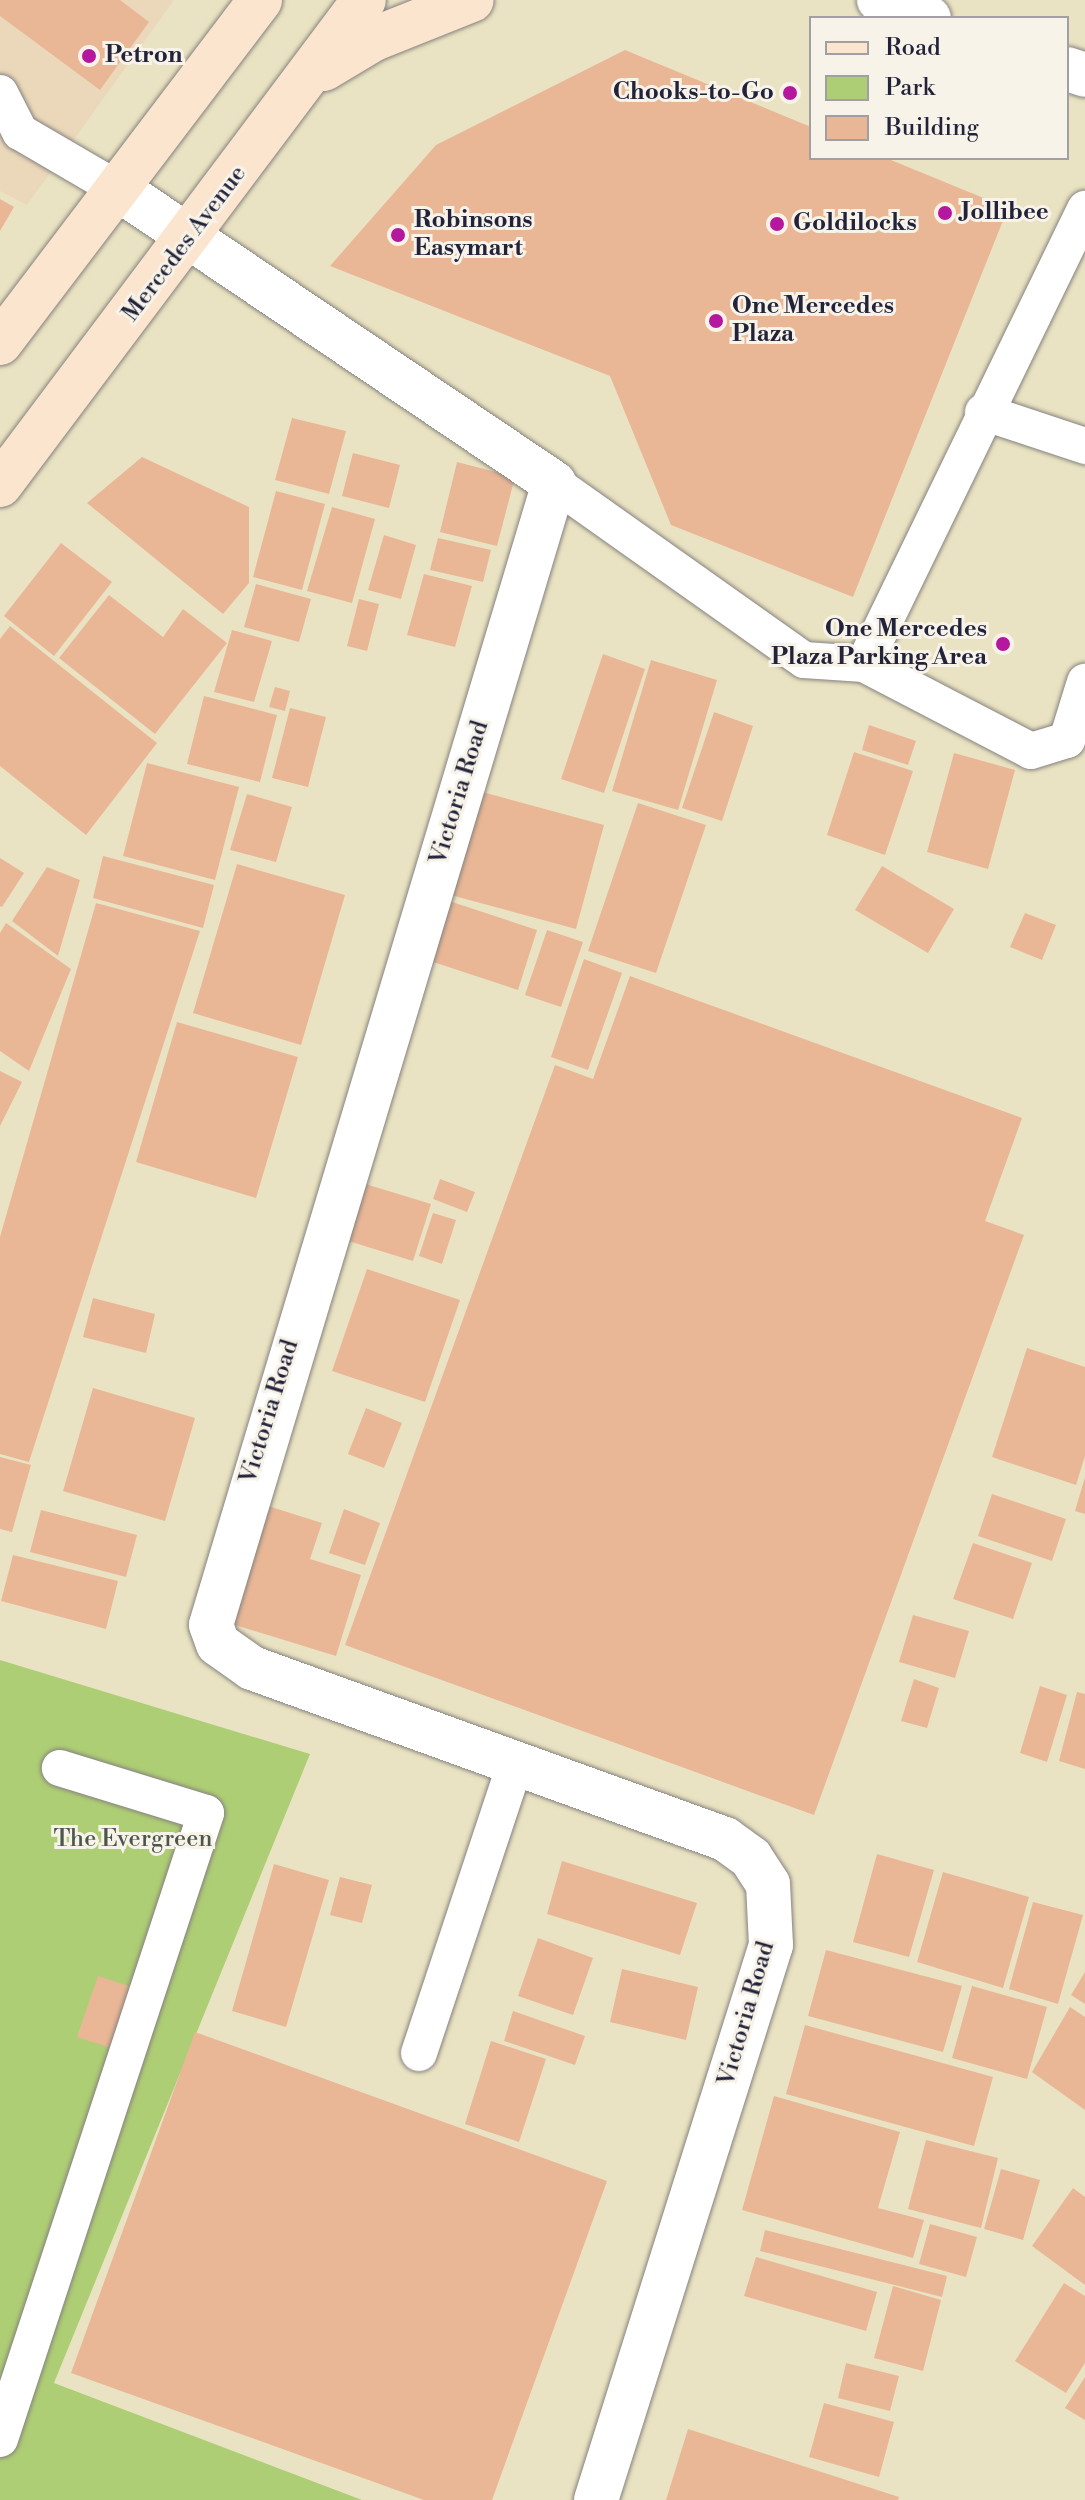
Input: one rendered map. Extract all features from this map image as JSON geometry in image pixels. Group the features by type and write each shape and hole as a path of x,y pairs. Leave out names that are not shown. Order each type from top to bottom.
{"main road":[{"path":"0,343 121,191 260,0"},
{"name":"Mercedes Avenue","path":"0,485 191,238 311,77 364,0"},
{"path":"311,77 374,39 472,0"}],"street":[{"path":"879,0 923,16"},
{"path":"121,191 554,483"},
{"name":"Victoria Road","path":"554,483 211,1625 218,1644 252,1668 725,1839 751,1858 768,1884 773,1913 771,1945 596,2500"}],"lane":[{"path":"0,93 20,132 121,191"},
{"path":"864,664 983,412 1085,209"},
{"path":"983,412 1085,446"},
{"path":"554,483 804,660 864,664 1031,751 1067,740 1085,682"},
{"path":"419,2053 515,1764"},
{"path":"0,2439 206,1813 60,1768"}],"shaded area":[{"path":"0,0 174,0 27,205 0,191"}],"green space":[{"name":"The Evergreen","path":"0,1660 310,1754 54,2383 362,2500 0,2500"}],"building":[{"name":"Petron","path":"0,0 120,0 149,22 100,90 0,16"},
{"name":"One Mercedes Plaza","path":"625,50 809,126 809,160 891,160 1008,208 853,597 671,525 610,376 330,266 436,145"},
{"path":"0,199 14,207 0,231"},
{"path":"292,418 346,431 329,494 275,480"},
{"path":"353,453 400,465 389,508 342,496"},
{"path":"142,457 249,507 249,583 223,614 87,503"},
{"path":"457,462 515,477 497,546 440,532"},
{"path":"276,491 325,504 302,590 253,577"},
{"path":"332,507 375,519 352,603 307,591"},
{"path":"384,535 416,545 401,599 368,590"},
{"path":"438,538 491,550 483,582 430,570"},
{"path":"61,543 112,582 54,656 4,616"},
{"path":"424,574 472,586 455,647 407,635"},
{"path":"256,584 311,599 299,642 244,627"},
{"path":"109,595 163,637 183,609 227,643 155,734 59,658"},
{"path":"359,599 379,604 367,651 347,646"},
{"path":"10,626 157,743 86,835 0,766 0,639"},
{"path":"232,630 272,641 254,702 214,692"},
{"path":"603,654 645,669 604,793 561,779"},
{"path":"651,660 717,680 678,810 612,791"},
{"path":"275,687 290,691 285,711 269,707"},
{"path":"204,696 277,715 260,782 187,764"},
{"path":"290,708 326,717 308,787 272,778"},
{"path":"714,712 753,726 722,821 682,808"},
{"path":"869,725 916,741 908,765 862,750"},
{"path":"854,752 913,771 885,855 827,835"},
{"path":"954,753 1015,770 988,869 927,852"},
{"path":"147,763 239,787 215,880 123,856"},
{"path":"475,790 604,825 576,929 447,894"},
{"path":"247,794 292,807 276,862 230,850"},
{"path":"638,803 706,825 656,973 588,951"},
{"path":"103,856 214,885 203,928 93,898"},
{"path":"0,858 24,873 2,907 0,906"},
{"path":"237,864 345,895 301,1045 193,1013"},
{"path":"882,866 954,909 928,953 855,910"},
{"path":"47,867 80,880 58,956 12,921"},
{"path":"440,898 537,930 518,990 421,958"},
{"path":"96,903 200,931 29,1462 0,1454 0,1237"},
{"path":"1025,913 1056,925 1042,960 1010,947"},
{"path":"6,923 71,969 29,1071 0,1051 0,933"},
{"path":"547,930 583,942 561,1007 525,995"},
{"path":"584,959 622,973 588,1070 551,1057"},
{"path":"630,976 1022,1118 985,1221 1024,1235 814,1815 345,1645 555,1065 593,1079"},
{"path":"177,1022 298,1057 256,1198 136,1162"},
{"path":"0,1071 22,1082 0,1126"},
{"path":"440,1179 475,1192 467,1212 433,1199"},
{"path":"359,1182 431,1204 413,1261 342,1239"},
{"path":"433,1213 456,1220 442,1264 419,1256"},
{"path":"367,1269 460,1300 425,1402 332,1371"},
{"path":"93,1298 155,1314 146,1353 83,1337"},
{"path":"1027,1348 1085,1367 1085,1456 1076,1485 992,1457"},
{"path":"93,1388 195,1418 165,1521 63,1491"},
{"path":"366,1408 402,1423 384,1468 348,1454"},
{"path":"0,1457 31,1465 12,1532 0,1529"},
{"path":"1085,1477 1085,1514 1075,1511"},
{"path":"992,1494 1066,1519 1052,1561 978,1536"},
{"path":"268,1506 322,1523 310,1559 361,1575 336,1656 232,1624"},
{"path":"344,1509 380,1523 365,1565 329,1553"},
{"path":"41,1510 137,1535 126,1577 30,1552"},
{"path":"973,1543 1032,1563 1013,1619 953,1599"},
{"path":"13,1555 118,1581 106,1629 1,1601"},
{"path":"913,1615 969,1631 955,1678 899,1662"},
{"path":"914,1679 939,1688 927,1728 901,1721"},
{"path":"1040,1686 1067,1695 1047,1762 1020,1753"},
{"path":"1077,1692 1085,1694 1085,1769 1059,1761"},
{"path":"877,1854 934,1870 909,1957 853,1942"},
{"path":"562,1861 697,1903 680,1955 547,1914"},
{"path":"274,1864 329,1880 286,2027 232,2011"},
{"path":"943,1872 1029,1897 1003,1988 917,1962"},
{"path":"340,1877 372,1885 362,1923 330,1915"},
{"path":"1033,1902 1083,1915 1058,2004 1009,1989"},
{"path":"538,1938 593,1958 573,2015 518,1996"},
{"path":"826,1950 962,1986 943,2052 808,2016"},
{"path":"622,1969 698,1987 686,2040 610,2022"},
{"path":"1085,1972 1085,2004 1071,1995"},
{"path":"98,1976 134,1988 114,2049 77,2037"},
{"path":"972,1986 1047,2007 1027,2079 952,2058"},
{"path":"1070,2007 1085,2017 1085,2110 1032,2072"},
{"path":"513,2011 585,2036 575,2065 504,2041"},
{"path":"805,2025 993,2077 974,2146 786,2094"},
{"path":"195,2032 607,2181 492,2500 424,2500 71,2373"},
{"path":"491,2041 546,2059 519,2142 465,2124"},
{"path":"774,2096 900,2132 878,2208 924,2220 913,2258 742,2210"},
{"path":"926,2140 998,2158 981,2228 908,2209"},
{"path":"1001,2169 1040,2180 1023,2240 984,2229"},
{"path":"1073,2188 1085,2197 1085,2285 1032,2246"},
{"path":"930,2224 977,2237 966,2277 919,2264"},
{"path":"765,2230 947,2276 942,2297 760,2251"},
{"path":"756,2257 877,2292 866,2331 744,2296"},
{"path":"1064,2283 1085,2296 1085,2363 1066,2393 1015,2361"},
{"path":"893,2286 941,2300 923,2371 874,2358"},
{"path":"846,2363 899,2376 890,2411 838,2398"},
{"path":"1085,2377 1085,2420 1065,2408"},
{"path":"824,2403 894,2422 879,2477 809,2457"},
{"path":"688,2429 899,2497 898,2500 666,2500"}],"place":[{"name":"Petron","path":"89,56"},
{"name":"Chooks-to-Go","path":"790,93"},
{"name":"Jollibee","path":"945,213"},
{"name":"Goldilocks","path":"777,224"},
{"name":"Robinsons Easymart","path":"398,235"},
{"name":"One Mercedes Plaza","path":"716,321"},
{"name":"One Mercedes Plaza Parking Area","path":"1003,644"}]}
